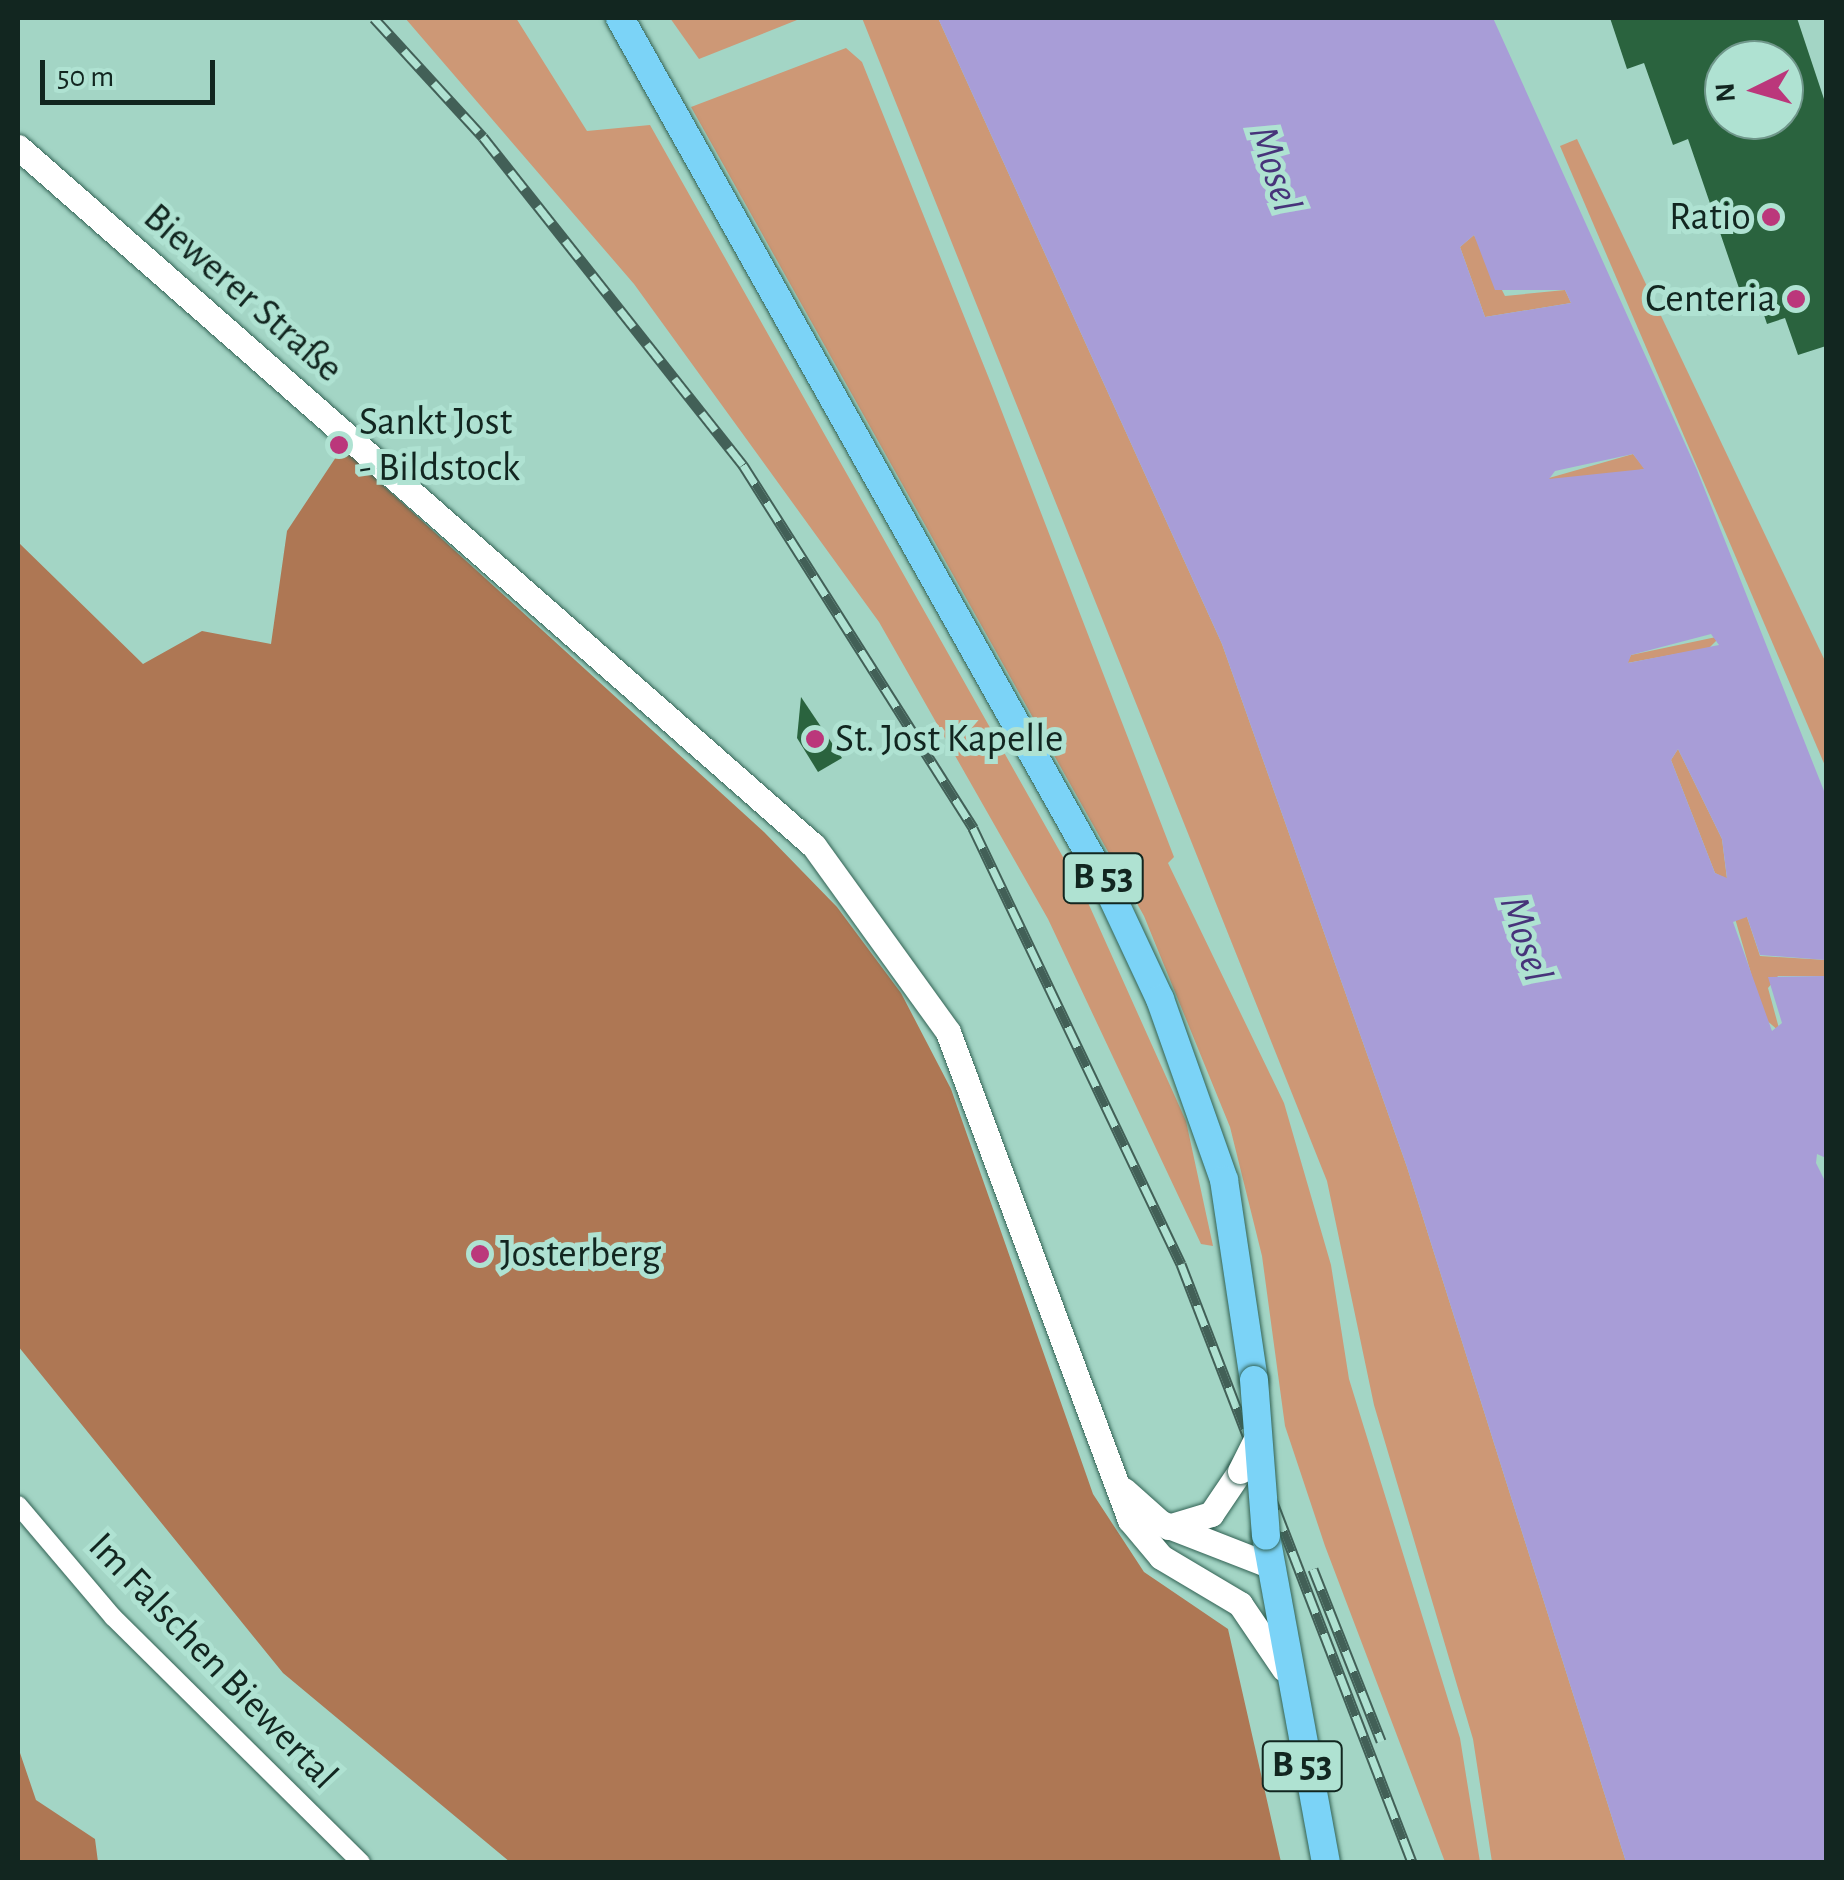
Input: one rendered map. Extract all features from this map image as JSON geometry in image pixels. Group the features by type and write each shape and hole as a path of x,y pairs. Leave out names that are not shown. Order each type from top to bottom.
{"main road":[{"name":"B 53","path":"620,18 1153,983 1224,1180 1254,1380 1266,1536 1284,1669 1326,1862"}],"street":[{"name":"Biewerer Straße","path":"18,147 814,846 896,949 948,1032 1114,1478 1154,1550 1240,1604 1284,1669"},
{"path":"1168,1527 1211,1514 1258,1435"},
{"path":"1114,1478 1168,1527 1270,1565"},
{"name":"Im Falschen Biewertal","path":"18,1505 113,1617 361,1862"},
{"path":"1208,1584 1270,1565"}],"shaded area":[{"path":"405,18 516,18 587,131 650,125 1085,896 1186,1121 1213,1246 1201,1244 1048,919 879,622 634,284"},
{"path":"670,18 802,18 699,59"},
{"path":"862,18 938,18 1222,644 1407,1167 1626,1862 1492,1862 1473,1739 1374,1405 1327,1181"},
{"path":"846,48 862,62 992,386 1174,857 1168,863 1284,1103 1331,1265 1349,1379 1460,1738 1480,1862 1445,1862 1325,1546 1285,1426 1262,1256 1230,1127 1144,916 691,107"},
{"path":"1577,139 1826,663 1826,768 1560,146"},
{"path":"1474,235 1505,296 1565,290 1571,303 1485,317 1460,247"},
{"path":"342,448 764,832 837,907 901,993 951,1089 1093,1494 1144,1572 1228,1629 1281,1862 510,1862 283,1673 18,1346 18,542 143,664 202,631 271,644 287,531"},
{"path":"1633,454 1645,469 1552,485 1549,478"},
{"path":"1721,636 1709,648 1627,663 1631,655"},
{"path":"1678,749 1722,839 1727,879 1715,873 1671,760"},
{"path":"1734,915 1747,917 1760,956 1826,960 1826,976 1778,976 1768,988 1780,1032 1764,1018"},
{"path":"18,1747 36,1800 95,1839 98,1862 18,1862"}],"water":[{"name":"Mosel","path":"938,18 1493,18 1697,470 1826,796 1826,960 1760,955 1747,917 1733,922 1772,1031 1782,1023 1768,977 1826,976 1826,1158 1817,1154 1816,1163 1826,1183 1826,1862 1626,1862 1407,1167 1222,644","holes":["1474,235 1495,290 1565,290 1571,303 1485,317 1460,247","1633,454 1644,469 1549,479 1555,471","1711,634 1719,645 1628,663 1631,655","1678,749 1722,839 1727,878 1715,873 1671,760"]}],"building":[{"name":"Ratio","path":"1610,18 1797,18 1826,105 1826,346 1798,355 1785,318 1767,324 1755,288 1741,294 1688,139 1673,145 1644,63 1627,69"},
{"name":"St. Jost Kapelle","path":"801,697 842,758 818,772 797,738"}],"railway":[{"path":"374,18 483,137 743,465 973,828 1181,1264 1412,1862"},
{"path":"1313,1569 1381,1741"}],"place":[{"name":"Ratio","path":"1771,217"},
{"name":"Centeria","path":"1796,299"},
{"name":"Sankt Jost - Bildstock","path":"339,445"},
{"name":"St. Jost Kapelle","path":"815,739"},
{"name":"Josterberg","path":"480,1254"}]}
